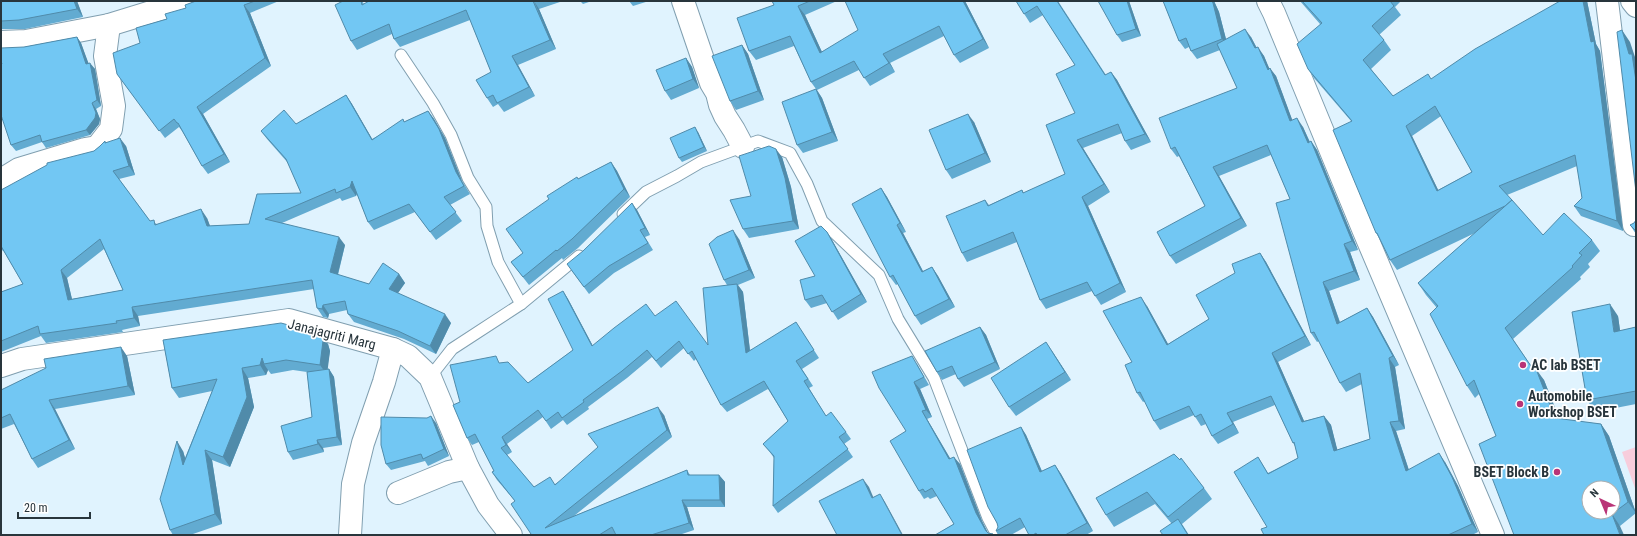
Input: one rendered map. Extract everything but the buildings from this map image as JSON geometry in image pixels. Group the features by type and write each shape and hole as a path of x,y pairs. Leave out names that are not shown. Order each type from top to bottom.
{"street":[{"path":"1,42 26,41 108,25 187,1"},
{"path":"683,1 712,83 718,93 720,105 743,148"},
{"path":"1268,1 1493,535"},
{"path":"1607,1 1634,225"},
{"path":"1632,1 1636,6"},
{"path":"1,180 19,169 85,149 97,147 111,129 114,106 105,56 108,25"},
{"name":"Janajagriti Marg","path":"1,366 22,359 290,320 393,349 408,356 430,378 468,468 488,505 511,535"},
{"path":"350,535 353,484 363,443 384,382 393,349"},
{"path":"398,493 449,472 468,468"}],"lane":[{"path":"401,55 433,103 451,136 468,178 486,207 487,226 498,262 521,304"},
{"path":"617,220 646,192 701,162 743,148 758,141 790,153 807,184 822,221 879,275 898,319 934,378 988,518 997,535"},
{"path":"430,378 452,349 521,304 589,247"}],"shaded area":[{"path":"1636,447 1636,491 1622,452"}],"place":[{"name":"AC lab BSET","path":"1523,365"},
{"name":"Automobile Workshop BSET","path":"1520,404"},
{"name":"BSET Block B","path":"1557,472"}]}
